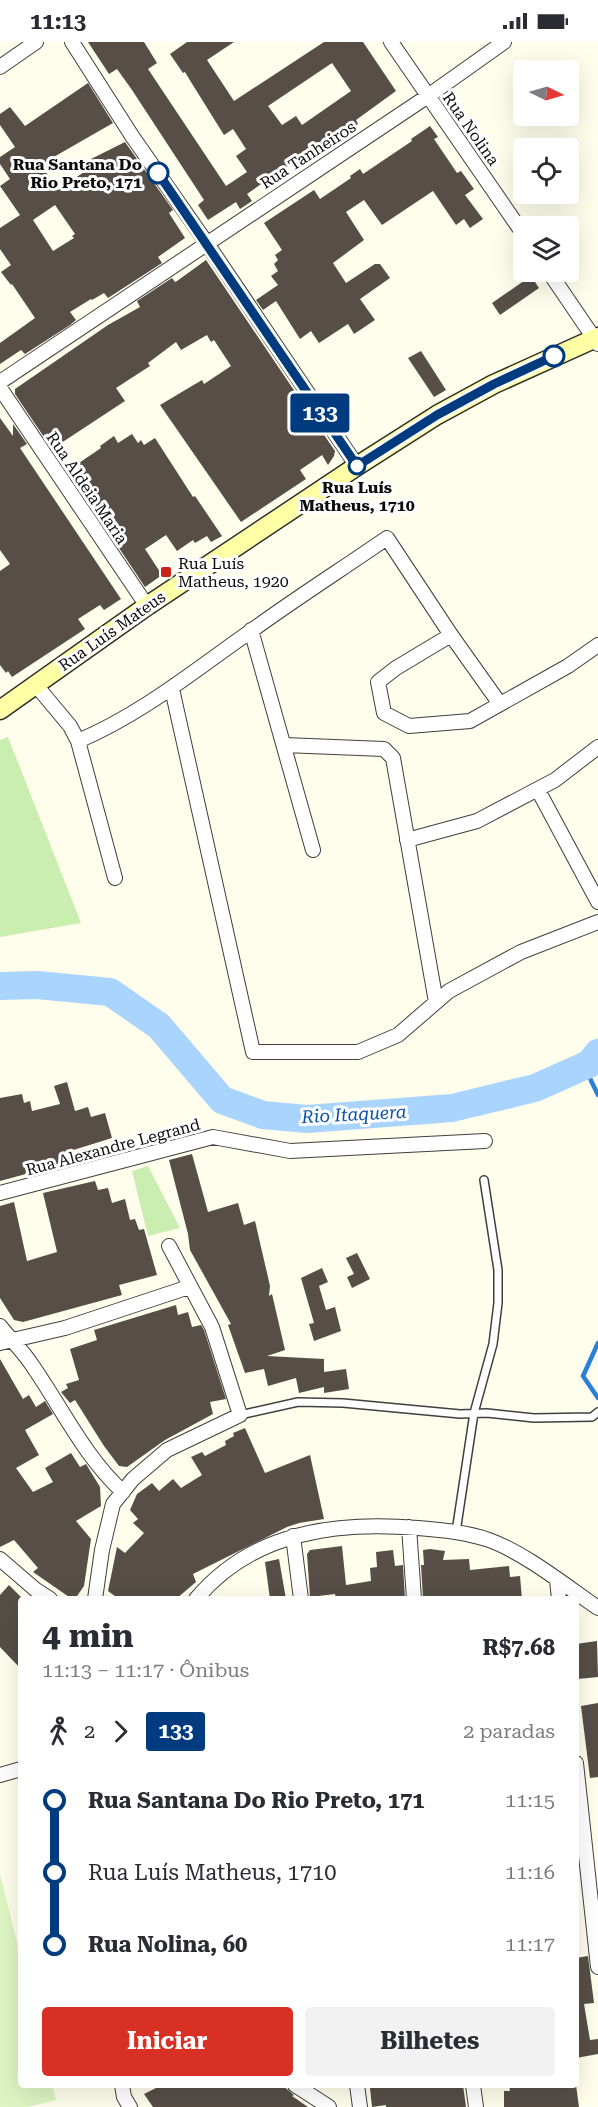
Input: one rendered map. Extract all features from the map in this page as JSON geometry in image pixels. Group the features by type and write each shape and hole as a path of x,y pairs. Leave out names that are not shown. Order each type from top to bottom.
{"main road":[{"name":"Rua Luís Mateus","path":"0,710 147,606 437,415 494,384 597,340"}],"street":[{"path":"0,66 36,42"},
{"path":"72,42 132,136 207,242 357,466"},
{"name":"Rua Nolina","path":"391,42 513,219"},
{"name":"Rua Tanheiros","path":"0,382 428,96 504,42"},
{"path":"556,282 597,340"},
{"name":"Rua Aldeia Maria","path":"0,388 147,606"},
{"path":"78,741 109,728 172,689 251,630 387,538 500,704"},
{"path":"251,630 313,850"},
{"path":"451,635 396,668 378,682 384,713 409,726 470,720 568,666 598,645"},
{"path":"35,684 70,726 78,741 115,878"},
{"path":"172,689 253,1052 358,1052 398,1035 449,991 521,952 598,922"},
{"path":"284,746 384,749 393,758 436,1002"},
{"path":"407,840 477,821 555,780 598,747"},
{"path":"538,790 598,902"},
{"name":"Rua Alexandre Legrand","path":"0,1193 213,1137 290,1151 485,1141"},
{"path":"95,1596 102,1550 113,1504 133,1479 167,1450 240,1415 212,1328 169,1246"},
{"path":"5,1341 65,1328 189,1287"},
{"path":"0,1326 5,1341 31,1363 90,1457 106,1477 123,1492"},
{"path":"199,1596 232,1567 257,1551 293,1536 347,1526 409,1527 456,1532 491,1540 598,1608"},
{"path":"409,1527 414,1596"},
{"path":"293,1536 301,1596"},
{"path":"0,1559 45,1596"},
{"path":"557,1580 559,1596"},
{"path":"0,1775 18,1770"},
{"path":"579,1791 598,1967"},
{"path":"122,2088 124,2097 130,2107"},
{"path":"300,2088 329,2107"},
{"path":"357,2088 360,2107"},
{"path":"473,2088 476,2107"}],"lane":[{"path":"456,1532 474,1413 492,1344 498,1303 498,1270 484,1180"},
{"path":"240,1415 298,1402 343,1403 460,1414 549,1418 592,1417 598,1412"}],"green space":[{"path":"8,737 81,923 0,937 0,740"},
{"path":"148,1166 180,1228 148,1236 132,1171"},
{"path":"0,1874 18,1947 18,2088 53,2088 56,2100 28,2107 0,2107"}],"building":[{"path":"88,42 144,42 157,63 148,69 226,186 247,172 236,156 246,149 233,129 224,135 185,72 183,73 170,54 187,42 234,42 207,60 234,101 324,42 363,42 396,91 356,120 358,124 313,155 310,151 281,171 286,178 272,188 267,180 247,194 252,201 240,209 236,202 208,220 198,205 204,200 132,90 117,69 109,74","holes":["332,63 351,91 302,125 296,116 282,125 268,106"]},
{"path":"88,83 113,123 52,158 54,161 43,168 58,190 84,172 79,165 125,142 173,210 169,213 185,238 158,257 162,263 108,298 104,293 70,312 76,320 70,325 25,354 21,350 0,364 0,343 35,318 1,272 11,265 0,249 0,228 20,215 0,186 10,179 0,164 0,157 15,147 0,125 0,114 10,107 25,126","holes":["55,205 75,234 72,236 74,238 53,251 33,220"]},
{"path":"430,126 438,137 434,139 457,173 461,171 474,189 465,195 483,219 470,228 464,219 456,225 433,191 382,225 364,200 346,212 364,240 333,263 346,283 375,264 380,264 390,278 360,299 375,320 354,334 348,324 319,343 311,331 300,339 276,301 263,310 256,300 278,285 271,276 278,271 274,264 278,260 275,255 282,250 264,223 314,190 320,199 360,169 363,174"},
{"path":"206,260 335,451 328,465 322,455 300,470 306,479 241,522 160,405 202,380 204,384 231,366 214,340 211,342 207,335 181,350 176,342 148,363 150,366 116,388 125,401 52,449 15,394 15,389 108,325 140,307 137,301 172,278 175,282 177,281"},
{"path":"522,282 535,282 539,288 500,315 492,303"},
{"path":"421,351 446,390 434,397 408,358"},
{"path":"0,418 13,436 13,424 27,444 20,448 121,599 104,610 100,605 78,619 85,629 12,677 0,665 0,571 10,564 0,550"},
{"path":"132,434 138,443 141,440 144,445 155,438 193,497 195,496 222,536 211,542 207,536 195,543 193,540 177,551 166,535 145,549 162,575 145,587 89,503 98,497 76,465 114,436 118,443"},
{"path":"67,1082 75,1111 88,1107 91,1117 105,1113 112,1138 67,1152 70,1162 0,1181 0,1098 22,1094 24,1103 30,1101 32,1111 60,1104 54,1086"},
{"path":"192,1154 208,1212 238,1203 244,1225 255,1221 270,1286 269,1296 272,1294 285,1350 267,1356 324,1359 324,1372 346,1369 349,1389 324,1393 324,1387 299,1393 296,1378 268,1386 264,1369 245,1373 228,1325 231,1324 190,1250 169,1160"},
{"path":"95,1181 98,1190 108,1188 112,1203 125,1199 130,1220 135,1219 139,1230 144,1229 157,1275 119,1285 122,1295 23,1322 14,1320 0,1298 0,1206 14,1202 27,1261 57,1252 43,1193"},
{"path":"357,1253 370,1279 352,1288 347,1277 354,1274 346,1258"},
{"path":"322,1268 328,1282 319,1286 326,1310 335,1307 341,1331 314,1341 309,1324 314,1323 301,1278"},
{"path":"176,1305 178,1315 188,1312 192,1327 201,1325 204,1330 226,1399 210,1402 213,1414 165,1440 127,1467 119,1466 75,1400 70,1403 61,1392 68,1388 66,1384 79,1380 70,1349 97,1340 94,1330"},
{"path":"0,1359 23,1399 29,1395 36,1407 45,1401 53,1414 25,1430 39,1455 16,1468 33,1492 53,1482 45,1468 71,1453 80,1467 86,1464 100,1487 101,1506 76,1521 91,1539 84,1586 77,1596 68,1596 33,1572 38,1568 14,1540 0,1547"},
{"path":"245,1428 265,1473 310,1455 324,1519 287,1527 193,1574 196,1582 180,1596 115,1596 108,1591 117,1547 125,1553 144,1533 133,1523 138,1519 130,1510 137,1494 152,1483 159,1491 173,1479 181,1488 202,1475 191,1457 202,1452 205,1456 226,1445 225,1441 234,1436 233,1433"},
{"path":"342,1546 346,1585 371,1581 370,1568 377,1567 376,1552 393,1550 395,1566 403,1565 405,1596 335,1596 335,1594 310,1596 307,1554 310,1550"},
{"path":"423,1550 445,1551 443,1560 469,1559 470,1570 509,1566 510,1577 520,1576 522,1596 423,1596 421,1565 424,1565"},
{"path":"279,1559 285,1596 270,1596 265,1562"},
{"path":"9,1585 20,1596 18,1596 18,1666 0,1647 0,1595"},
{"path":"597,1641 598,1677 579,1679 579,1644"},
{"path":"598,1703 598,1777 590,1778 581,1706"},
{"path":"588,1956 594,2003 584,2004 590,2040 598,2039 598,2054 579,2057 579,1958"},
{"path":"156,2088 286,2088 294,2095 292,2096 308,2107 153,2107 144,2094"},
{"path":"370,2088 463,2088 466,2107 386,2107 386,2105 372,2107"},
{"path":"510,2088 576,2088 579,2107 504,2107 504,2091 510,2091"}],"waterway":[{"name":"Rio Itaquera","path":"0,986 37,985 110,992 159,1026 222,1100 263,1115 307,1119 452,1108 535,1088 589,1064 598,1053"},
{"path":"584,1066 598,1095"},
{"path":"598,1343 583,1376 598,1398"}],"bus line":[{"name":"133","path":"158,173 357,466 437,415 494,384 554,356"}],"place":[{"name":"Rua Santana Do Rio Preto, 171","path":"158,173"},
{"name":"Rua Luís Matheus, 1710","path":"357,466"},
{"name":"Rua Luís Matheus, 1920","path":"166,572"}]}
